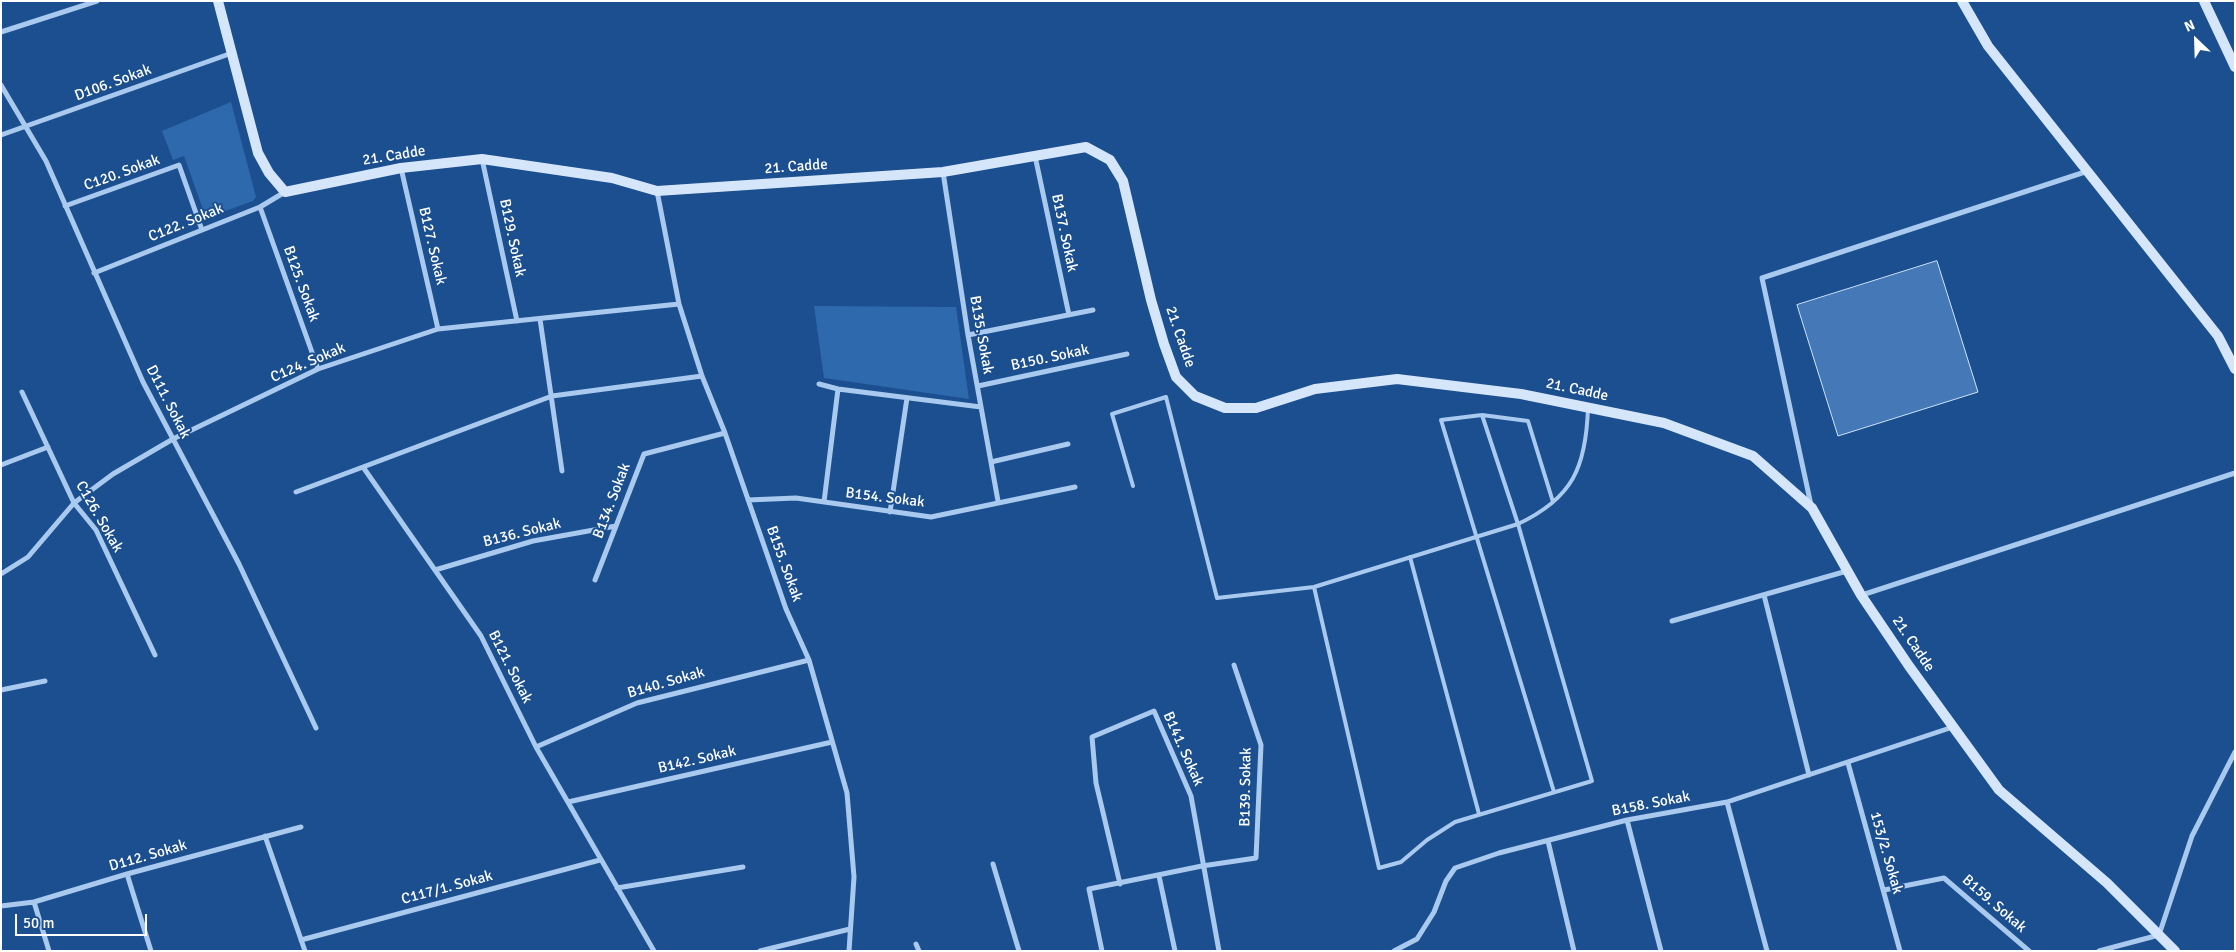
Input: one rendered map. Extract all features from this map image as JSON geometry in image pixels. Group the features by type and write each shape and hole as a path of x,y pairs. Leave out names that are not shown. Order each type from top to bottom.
{"main road":[{"path":"218,1 258,153 269,173 285,192"},
{"path":"1962,1 1988,46 2218,336 2235,369"},
{"path":"2204,1 2235,67"},
{"name":"21. Cadde","path":"285,192 401,168 482,160 612,178 657,191 943,172 1086,147 1110,160 1123,181 1151,300 1176,377 1195,396 1225,408 1256,408 1315,389 1396,379 1521,394 1664,423 1753,456 1812,508 1861,595 1953,728 1999,790 2106,883 2175,951"}],"street":[{"path":"1,32 97,1"},
{"name":"D106. Sokak","path":"1,135 232,53"},
{"name":"D111. Sokak","path":"1,85 46,161 143,382 239,564 316,728"},
{"name":"B137. Sokak","path":"1035,156 1069,316"},
{"name":"B129. Sokak","path":"482,160 517,322"},
{"name":"C120. Sokak","path":"65,206 179,166 202,230"},
{"name":"B127. Sokak","path":"401,168 438,329"},
{"path":"1812,508 1762,278 2088,171"},
{"name":"B135. Sokak","path":"943,172 968,335 998,501"},
{"name":"B155. Sokak","path":"657,191 679,304 702,376 725,433 786,609 809,660 847,793 854,877 849,951"},
{"name":"C122. Sokak","path":"94,273 260,207 285,192"},
{"name":"B125. Sokak","path":"260,207 318,369"},
{"name":"C124. Sokak","path":"1,574 28,557 74,503 113,474 173,439 318,369 438,329 679,304"},
{"path":"968,335 1093,310"},
{"path":"540,319 562,471"},
{"name":"B150. Sokak","path":"978,386 1127,354"},
{"path":"296,492 552,396 702,376"},
{"path":"819,384 838,389 981,407"},
{"path":"824,502 838,389"},
{"name":"C126. Sokak","path":"22,392 74,503 96,530 155,655"},
{"path":"890,512 907,398"},
{"name":"B134. Sokak","path":"595,580 644,454 725,433"},
{"path":"991,462 1068,444"},
{"path":"1,465 48,447"},
{"name":"B121. Sokak","path":"363,467 481,636 536,747 654,951"},
{"path":"1861,595 2235,473"},
{"name":"B154. Sokak","path":"748,500 796,498 931,517 998,501 1075,487"},
{"name":"B136. Sokak","path":"435,570 533,541 616,526"},
{"path":"1672,621 1847,570"},
{"path":"1764,595 1809,775"},
{"name":"B140. Sokak","path":"536,747 637,703 809,660"},
{"name":"B139. Sokak","path":"1202,866 1256,858 1261,745 1234,665"},
{"path":"1,690 45,681"},
{"name":"B141. Sokak","path":"1120,884 1096,783 1092,736 1154,711 1191,796 1202,866 1219,951"},
{"name":"B158. Sokak","path":"1394,951 1417,939 1434,912 1446,882 1455,868 1627,820 1727,802 1953,728"},
{"name":"B142. Sokak","path":"568,802 832,742"},
{"path":"2099,951 2160,935 2192,836 2235,752"},
{"name":"153/2. Sokak","path":"1848,763 1900,951"},
{"path":"1727,802 1767,951"},
{"path":"1627,820 1661,951"},
{"name":"D112. Sokak","path":"1,906 34,902 127,874 301,827"},
{"path":"265,836 305,951"},
{"path":"1548,841 1574,951"},
{"name":"C117/1. Sokak","path":"301,940 600,860"},
{"path":"993,864 1019,951"},
{"path":"1102,951 1089,889 1202,866"},
{"path":"616,888 743,867"},
{"path":"127,874 152,951"},
{"path":"1159,876 1175,951"},
{"name":"B159. Sokak","path":"1884,890 1944,878 2029,951"},
{"path":"34,902 50,951"},
{"path":"760,951 850,929"},
{"path":"916,944 918,951"}],"lane":[{"path":"1134,486 1112,414 1166,397 1217,598 1314,587 1518,524 1542,511 1567,487 1578,470 1585,448 1588,407"},
{"path":"1553,502 1528,421 1482,415 1441,420 1554,792"},
{"path":"1314,587 1379,868 1401,862 1427,840 1455,822 1592,781 1518,524 1482,415"},
{"path":"1410,557 1479,814"}],"shaded area":[{"path":"231,102 256,197 253,201 206,218 184,156 173,160 162,131"},
{"path":"814,306 956,307 969,399 824,378"}],"building":[{"path":"1937,261 1978,392 1838,436 1797,305"}]}
